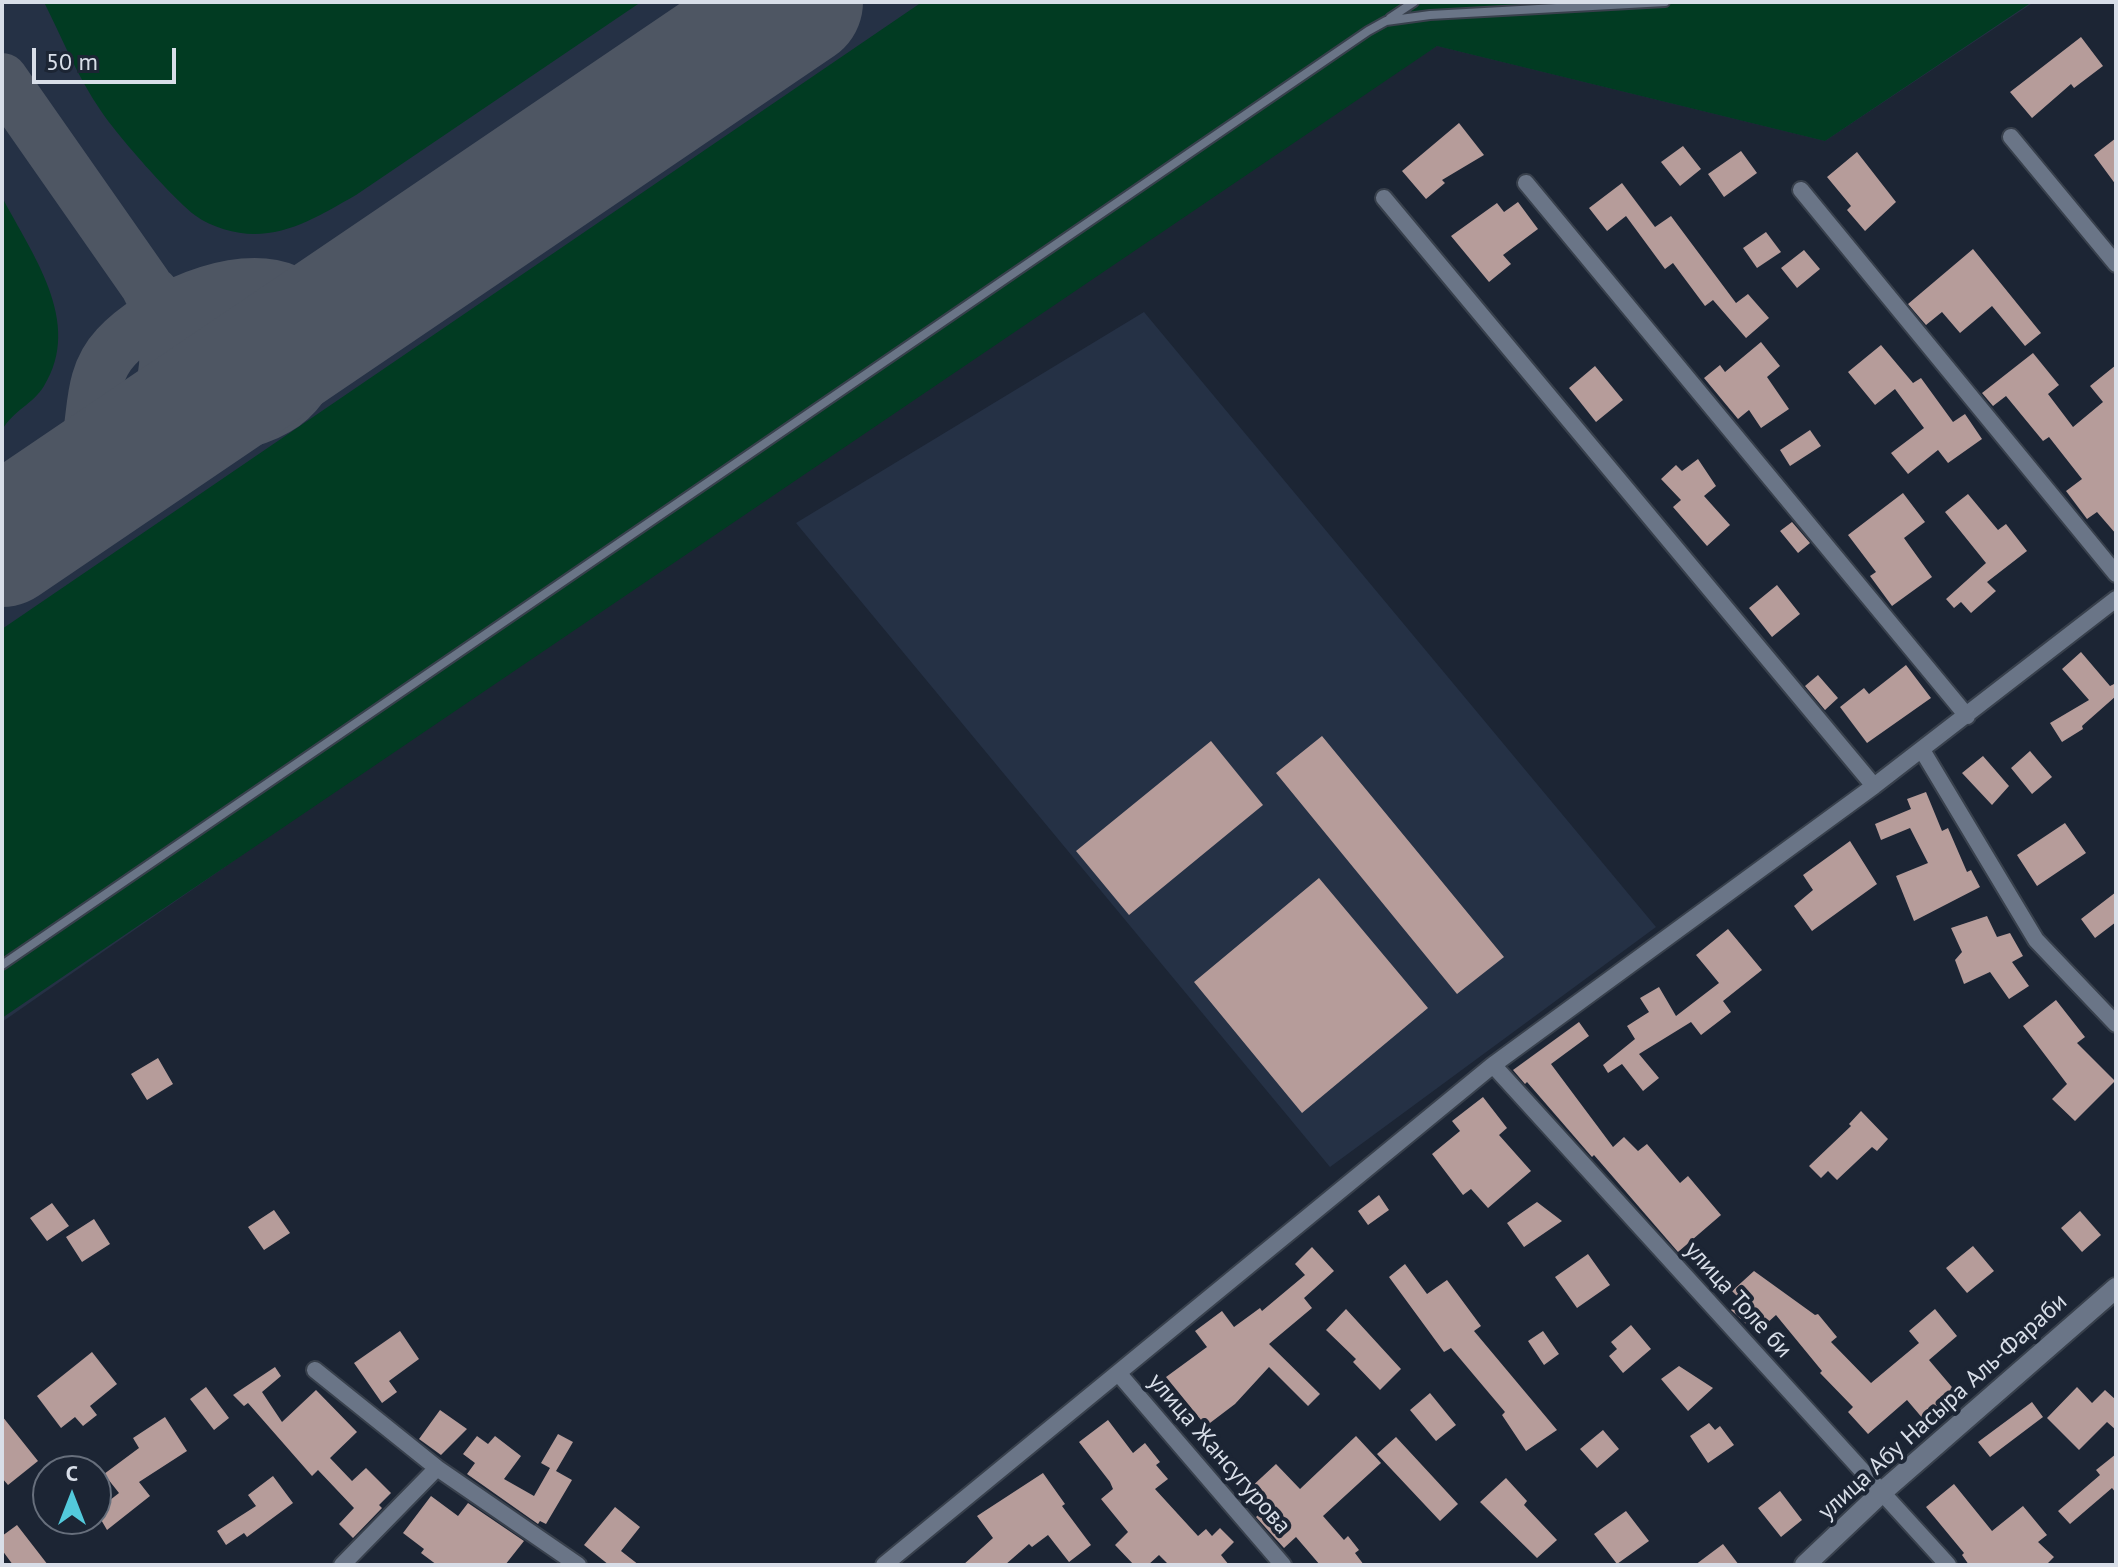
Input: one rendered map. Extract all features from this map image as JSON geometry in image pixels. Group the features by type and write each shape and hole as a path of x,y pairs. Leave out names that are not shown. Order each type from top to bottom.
{"street":[{"path":"2011,137 2116,264"},
{"path":"1526,183 1967,716"},
{"path":"1801,190 2116,574"},
{"path":"1384,198 1874,786"},
{"path":"884,1565 1493,1065 1874,786 2116,599"},
{"path":"1922,750 2036,940 2116,1024"},
{"name":"улица Толе би","path":"1493,1065 1948,1565"},
{"name":"улица Абу Насыра Аль-Фараби","path":"1805,1565 1881,1493 2116,1288"},
{"path":"315,1370 437,1468 578,1565"},
{"name":"улица Жансугурова","path":"1119,1374 1283,1565"},
{"path":"342,1565 437,1468"}],"lane":[{"path":"2,965 1414,2"},
{"path":"1386,21 1430,15 1665,2"}],"shaded area":[{"path":"2,2 2034,2 1825,141 1437,46 853,430 2,1022"},
{"path":"1144,312 1656,927 1330,1167 796,523"}],"green space":[{"path":"44,2 641,2 356,195 295,226 254,234 224,229 202,220 186,208 146,166 93,98"},
{"path":"922,2 2032,2 1825,141 1437,46 2,1018 2,629"},
{"path":"2,197 49,288 58,337 55,362 44,386 2,430"}],"building":[{"path":"2081,37 2103,66 2074,88 2071,84 2032,118 2010,92"},
{"path":"1459,123 1484,155 1442,180 1445,183 1426,199 1402,171"},
{"path":"2116,138 2116,185 2094,155"},
{"path":"1683,146 1701,169 1680,186 1661,162"},
{"path":"1741,151 1757,173 1724,197 1708,174"},
{"path":"1857,152 1896,202 1865,231 1847,210 1851,206 1827,177"},
{"path":"1622,183 1655,227 1671,216 1736,303 1748,294 1769,318 1746,338 1713,300 1705,306 1673,263 1665,269 1626,216 1607,231 1589,208"},
{"path":"1518,202 1538,229 1503,255 1511,264 1489,282 1451,236 1497,203 1504,212"},
{"path":"1766,232 1781,252 1757,268 1743,248"},
{"path":"1973,249 2041,333 2025,346 1992,306 1960,333 1942,312 1926,325 1908,304"},
{"path":"1804,250 1820,269 1797,288 1781,268"},
{"path":"1761,342 1780,366 1767,377 1789,409 1761,428 1749,410 1738,419 1704,378 1720,365 1725,372"},
{"path":"1881,345 1913,383 1921,378 1953,422 1965,414 1982,439 1948,463 1938,450 1908,474 1891,453 1924,428 1895,389 1875,405 1848,372"},
{"path":"2033,353 2059,385 2048,394 2073,427 2103,402 2090,386 2116,365 2116,534 2097,512 2087,519 2066,491 2082,479 2049,437 2043,441 2006,396 1993,406 1982,393"},
{"path":"1595,366 1623,400 1596,422 1569,388"},
{"path":"1810,430 1821,446 1790,466 1780,450"},
{"path":"1698,459 1716,486 1704,496 1730,525 1707,546 1673,507 1681,500 1661,479 1676,465 1682,471"},
{"path":"1903,493 1925,522 1904,538 1932,577 1892,606 1870,576 1876,572 1848,535"},
{"path":"1968,494 1998,530 2006,524 2027,551 1987,582 1996,591 1971,613 1961,602 1954,608 1946,599 1986,563 1945,512"},
{"path":"1792,522 1810,543 1798,553 1780,531"},
{"path":"1777,585 1800,614 1772,637 1749,608"},
{"path":"2081,652 2110,686 2116,683 2116,696 2082,726 2083,729 2062,742 2050,723 2089,700 2062,669"},
{"path":"1906,665 1931,698 1867,743 1840,707 1864,688 1869,694"},
{"path":"1818,675 1838,698 1825,710 1805,686"},
{"path":"1322,736 1504,957 1457,994 1276,773"},
{"path":"1211,741 1263,805 1129,915 1076,851"},
{"path":"2030,751 2052,777 2032,794 2011,768"},
{"path":"1983,756 2009,786 1992,805 1962,773"},
{"path":"1926,792 1942,831 1948,828 1967,872 1971,870 1980,887 1914,921 1896,876 1928,863 1910,828 1881,840 1875,824 1911,809 1907,799"},
{"path":"2065,823 2086,853 2037,886 2017,855"},
{"path":"1850,841 1877,884 1812,931 1794,906 1813,890 1803,875"},
{"path":"1319,878 1428,1008 1302,1113 1194,982"},
{"path":"2116,892 2116,922 2095,938 2081,919"},
{"path":"1987,916 1997,937 2010,933 2023,956 2012,962 2029,986 2009,999 1990,972 1964,984 1955,960 1962,952 1951,928"},
{"path":"1728,929 1762,970 1723,1001 1731,1012 1701,1035 1691,1022 1639,1054 1659,1078 1643,1091 1622,1064 1608,1073 1603,1065 1635,1039 1627,1026 1649,1012 1640,998 1659,987 1676,1016 1719,983 1696,955"},
{"path":"2056,1000 2085,1037 2077,1043 2115,1081 2075,1121 2052,1099 2067,1084 2023,1026"},
{"path":"1579,1022 1589,1036 1551,1064 1613,1147 1624,1137 1638,1151 1647,1144 1680,1183 1688,1176 1721,1215 1678,1252 1594,1155 1592,1157 1513,1070"},
{"path":"158,1058 173,1084 147,1100 131,1074"},
{"path":"1483,1097 1507,1128 1499,1135 1531,1171 1488,1208 1471,1189 1463,1195 1432,1154 1460,1131 1452,1121"},
{"path":"1861,1111 1888,1139 1877,1151 1872,1147 1837,1180 1828,1171 1821,1178 1809,1166 1851,1126 1849,1124"},
{"path":"1379,1195 1389,1210 1368,1225 1358,1211"},
{"path":"1537,1202 1562,1221 1524,1247 1507,1223"},
{"path":"52,1203 69,1226 47,1241 30,1218"},
{"path":"274,1210 290,1233 264,1250 248,1227"},
{"path":"2080,1211 2101,1235 2082,1252 2061,1228"},
{"path":"94,1219 110,1244 82,1262 66,1237"},
{"path":"1973,1246 1994,1271 1967,1293 1946,1268"},
{"path":"1312,1247 1334,1271 1304,1298 1312,1308 1269,1344 1320,1394 1308,1406 1269,1367 1235,1404 1206,1426 1166,1377 1207,1347 1195,1331 1222,1311 1234,1327 1260,1308 1262,1311 1305,1275 1295,1264"},
{"path":"1588,1254 1610,1285 1577,1308 1555,1277"},
{"path":"1405,1264 1427,1294 1447,1280 1481,1326 1474,1331 1557,1430 1526,1451 1502,1415 1505,1412 1451,1348 1444,1352 1389,1277"},
{"path":"1754,1271 1815,1315 1818,1314 1837,1337 1831,1342 1871,1383 1919,1343 1909,1331 1935,1309 1957,1336 1929,1360 1957,1393 1924,1420 1907,1400 1868,1434 1848,1412 1853,1407 1820,1373 1822,1371 1776,1315 1756,1333 1731,1310 1741,1300 1732,1291"},
{"path":"1346,1309 1401,1369 1380,1390 1353,1362 1356,1359 1326,1330"},
{"path":"1631,1325 1651,1349 1623,1373 1609,1356 1617,1349 1611,1342"},
{"path":"400,1331 419,1359 389,1381 397,1392 382,1403 354,1363"},
{"path":"1543,1331 1559,1354 1544,1365 1528,1341"},
{"path":"92,1352 117,1384 90,1406 97,1415 83,1426 75,1417 61,1428 37,1396"},
{"path":"1679,1366 1713,1388 1688,1411 1661,1379"},
{"path":"275,1367 281,1376 262,1392 282,1422 316,1390 357,1432 330,1458 352,1481 366,1468 391,1493 379,1505 382,1508 353,1538 339,1524 354,1508 318,1470 312,1476 248,1403 244,1406 233,1395"},
{"path":"206,1387 229,1418 214,1430 190,1399"},
{"path":"2077,1387 2092,1403 2105,1390 2116,1400 2116,1430 2107,1422 2079,1450 2047,1418"},
{"path":"1430,1393 1456,1425 1436,1441 1410,1410"},
{"path":"2032,1402 2043,1417 1990,1457 1978,1442"},
{"path":"440,1410 467,1429 441,1455 419,1439"},
{"path":"2,1416 33,1455 32,1466 8,1485 2,1478"},
{"path":"165,1417 187,1451 139,1482 150,1496 112,1526 112,1498 119,1493 112,1484 112,1468 139,1448 133,1438"},
{"path":"1108,1420 1133,1453 1145,1443 1160,1462 1156,1465 1168,1479 1155,1489 1198,1536 1206,1529 1212,1536 1220,1528 1234,1542 1221,1555 1229,1565 1169,1565 1159,1555 1148,1565 1134,1565 1115,1545 1128,1532 1101,1499 1113,1489 1079,1442"},
{"path":"1709,1423 1715,1430 1720,1426 1734,1445 1708,1463 1690,1436"},
{"path":"1603,1430 1619,1449 1597,1468 1580,1449"},
{"path":"558,1434 573,1442 556,1471 572,1480 546,1524 540,1521 538,1524 467,1474 475,1463 463,1454 477,1436 488,1444 495,1436 521,1456 504,1479 534,1496 550,1468 541,1463"},
{"path":"1356,1436 1381,1463 1323,1516 1344,1540 1348,1536 1359,1550 1355,1553 1364,1565 1320,1565 1296,1537 1284,1548 1256,1517 1265,1508 1248,1490 1276,1464 1300,1489"},
{"path":"1396,1437 1458,1504 1440,1521 1377,1454"},
{"path":"2116,1454 2116,1493 2112,1488 2070,1524 2058,1511 2100,1475 2096,1470"},
{"path":"1043,1473 1065,1504 1062,1506 1091,1545 1069,1562 1048,1535 1032,1547 1029,1544 1005,1565 963,1565 993,1538 977,1516"},
{"path":"273,1476 293,1503 247,1537 244,1533 226,1545 217,1531 256,1506 248,1495"},
{"path":"1506,1478 1527,1501 1524,1505 1557,1540 1537,1558 1480,1502"},
{"path":"1954,1484 1992,1531 2023,1506 2047,1535 2038,1542 2054,1557 2046,1565 1969,1565 1962,1555 1964,1553 1926,1507"},
{"path":"1780,1491 1802,1520 1781,1537 1758,1508"},
{"path":"431,1496 458,1516 468,1503 524,1541 505,1565 437,1565 421,1553 424,1549 403,1533"},
{"path":"615,1507 640,1527 621,1551 639,1565 609,1565 584,1545"},
{"path":"1626,1511 1649,1541 1617,1564 1594,1534"},
{"path":"17,1525 48,1565 13,1565 2,1550 2,1536"},
{"path":"1723,1544 1739,1565 1695,1565"}],"taxiway":[{"path":"2,79 146,285 157,309 163,332 164,374 151,414 128,457"},
{"path":"52,508 76,473 86,450 101,371 116,347 131,333 150,319 195,296 244,284 287,290 303,300 313,313 318,329 315,363 297,393 284,405 250,421 179,433 145,445"},
{"path":"151,291 189,323 229,337 272,336 319,327"}],"runway":[{"path":"2,542 798,2"}]}
